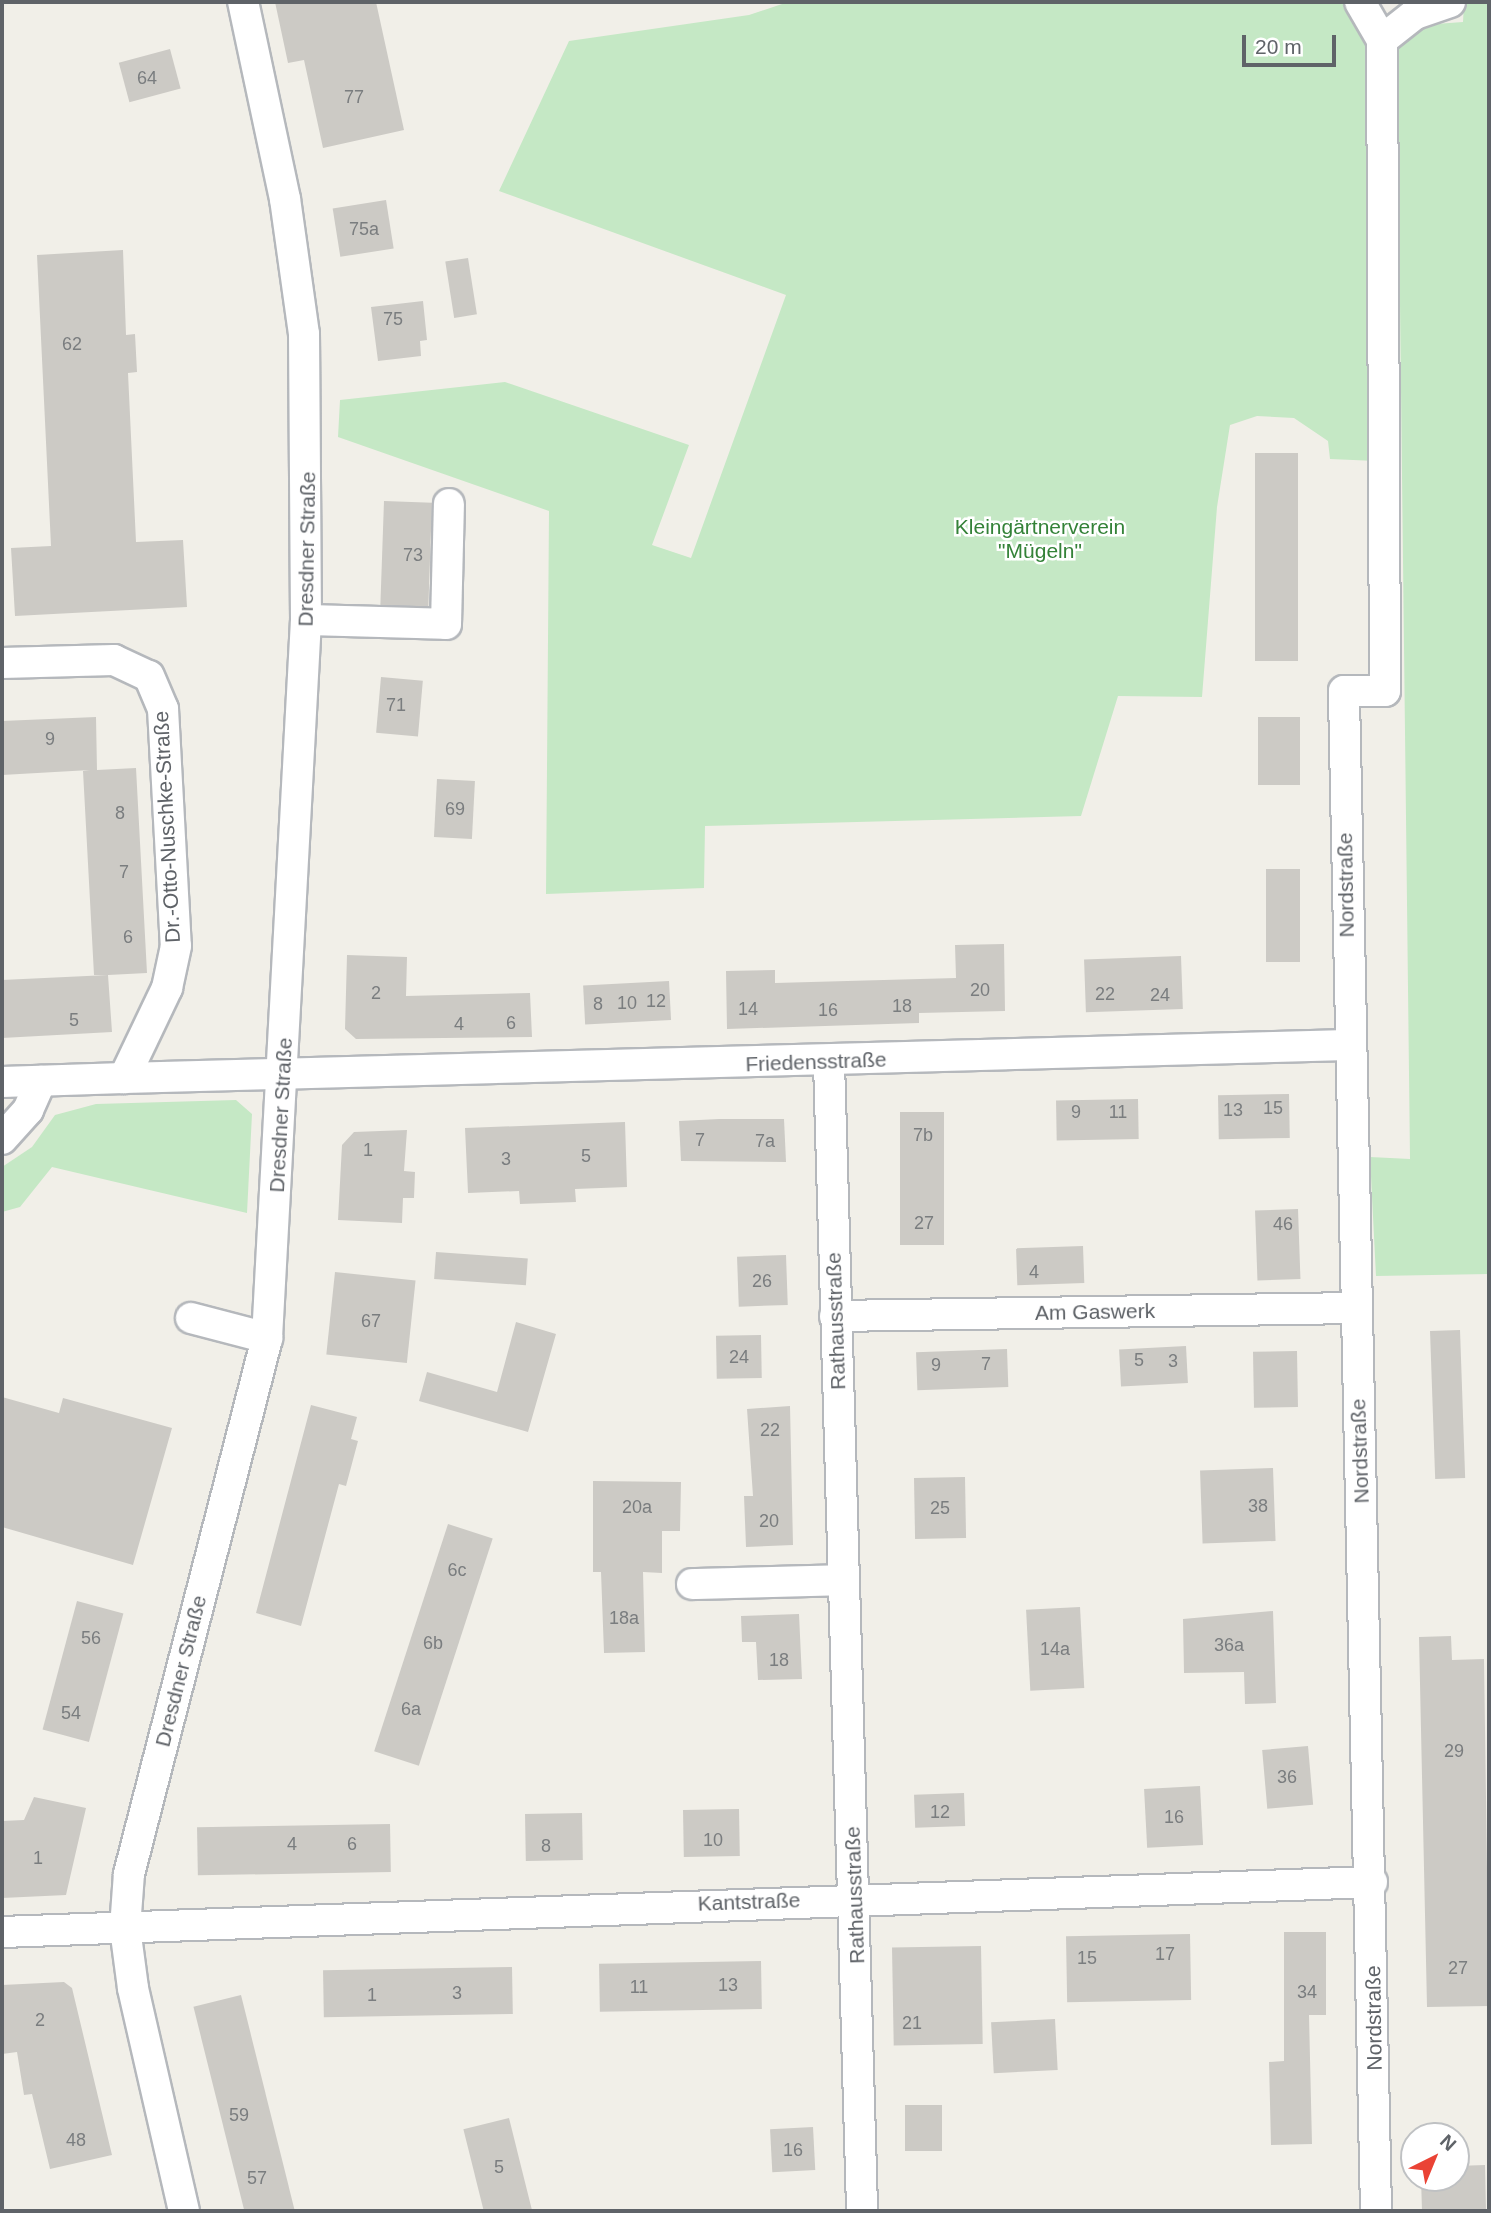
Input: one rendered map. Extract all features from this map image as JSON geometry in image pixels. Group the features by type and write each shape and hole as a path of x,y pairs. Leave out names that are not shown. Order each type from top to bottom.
{"street":[{"name":"Dresdner Straße","path":"184,2211 133,1988 125,1928 129,1874 267,1338 284,1077 306,620 304,334 285,199 243,2"},
{"path":"1360,2 1382,40 1415,14 1450,2"},
{"name":"Nordstraße","path":"1376,2211 1372,1882 1348,1045 1344,691 1385,691 1382,40"},
{"path":"306,620 446,624 449,504"},
{"name":"Dr.-Otto-Nuschke-Straße","path":"2,663 114,660 149,676 163,709 176,946 167,988 124,1078"},
{"name":"Friedensstraße","path":"284,1077 1348,1045"},
{"name":"Rathausstraße","path":"829,1062 862,2211"},
{"path":"2,1082 284,1077"},
{"path":"2,1139 28,1110 41,1081"},
{"name":"Am Gaswerk","path":"835,1316 1355,1308"},
{"path":"191,1318 267,1338"},
{"path":"692,1584 843,1580"},
{"name":"Kantstraße","path":"2,1932 855,1898 1372,1882"}],"green space":[{"name":"Kleingärtnerverein \"Mügeln\"","path":"788,2 1346,2 1376,42 1376,461 1330,459 1328,441 1294,418 1257,416 1230,425 1217,507 1202,697 1118,696 1081,816 705,826 704,888 546,894 549,511 338,437 340,400 505,382 689,445 652,545 691,558 786,295 499,191 569,41 749,15"},
{"path":"1464,2 1489,2 1489,1274 1376,1276 1370,1157 1410,1159 1397,48 1422,25 1463,22"},
{"path":"236,1100 252,1114 247,1213 52,1167 20,1207 2,1212 2,1167 32,1147 55,1115 96,1104"}],"building":[{"path":"275,2 376,2 404,130 323,148 304,60 288,63"},
{"path":"170,49 181,89 129,102 119,63"},
{"path":"386,200 394,248 340,257 333,208"},
{"path":"123,250 126,335 135,334 137,372 128,373 136,542 183,540 187,607 15,616 11,548 51,546 37,255"},
{"path":"468,258 477,314 454,318 445,262"},
{"path":"423,301 427,340 420,341 421,356 378,361 371,307"},
{"path":"1255,453 1298,453 1298,661 1255,661"},
{"path":"384,501 432,503 428,607 380,605"},
{"path":"381,677 423,681 418,736 376,733"},
{"path":"96,717 97,770 136,768 147,973 94,975 83,771 90,770 2,775 2,721"},
{"path":"1258,717 1300,717 1300,785 1258,785"},
{"path":"437,779 475,781 472,839 434,837"},
{"path":"1266,869 1300,869 1300,962 1266,962"},
{"path":"1004,944 1005,1011 919,1013 919,1023 727,1029 726,971 775,970 775,983 956,978 955,945"},
{"path":"347,955 407,957 406,996 530,993 532,1037 356,1039 345,1029"},
{"path":"1181,956 1183,1009 1086,1012 1084,959"},
{"path":"108,975 112,1032 2,1038 2,980"},
{"path":"669,981 671,1020 585,1024 583,986"},
{"path":"1289,1094 1290,1138 1219,1139 1218,1095"},
{"path":"1138,1099 1139,1139 1057,1140 1056,1100"},
{"path":"900,1112 944,1112 944,1245 900,1245"},
{"path":"784,1119 786,1162 681,1161 679,1121"},
{"path":"625,1122 627,1187 575,1189 576,1202 520,1204 519,1191 468,1193 465,1128"},
{"path":"407,1130 404,1171 415,1172 414,1198 403,1198 402,1223 338,1220 342,1145 354,1132"},
{"path":"1298,1209 1300,1279 1257,1280 1255,1211"},
{"path":"1083,1246 1084,1283 1017,1285 1016,1248"},
{"path":"436,1252 528,1258 526,1285 434,1279"},
{"path":"786,1255 788,1305 739,1307 737,1257"},
{"path":"335,1272 416,1280 407,1363 326,1355"},
{"path":"516,1322 556,1334 528,1432 419,1401 427,1372 497,1392"},
{"path":"1460,1330 1465,1478 1435,1479 1430,1331"},
{"path":"761,1335 762,1378 717,1379 716,1336"},
{"path":"1186,1346 1188,1383 1121,1386 1119,1350"},
{"path":"1007,1349 1008,1387 917,1390 916,1352"},
{"path":"1297,1351 1298,1407 1254,1408 1253,1352"},
{"path":"2,1397 59,1413 63,1398 172,1428 133,1565 2,1527"},
{"path":"311,1405 357,1417 351,1439 358,1441 346,1486 339,1484 301,1626 256,1613"},
{"path":"790,1406 793,1545 746,1547 744,1496 753,1496 747,1409"},
{"path":"1273,1468 1276,1541 1203,1544 1200,1471"},
{"path":"965,1477 966,1538 915,1539 914,1478"},
{"path":"593,1481 681,1482 680,1531 662,1531 662,1573 643,1572 645,1652 604,1653 601,1572 593,1572"},
{"path":"448,1524 493,1539 419,1766 374,1751"},
{"path":"77,1601 123,1613 89,1742 43,1729"},
{"path":"1080,1607 1084,1688 1030,1691 1026,1610"},
{"path":"1273,1611 1276,1703 1245,1704 1244,1672 1184,1673 1183,1619"},
{"path":"799,1614 802,1679 758,1680 756,1642 742,1642 741,1616"},
{"path":"1451,1636 1452,1660 1484,1659 1489,2006 1427,2007 1419,1637"},
{"path":"1308,1746 1313,1805 1267,1809 1262,1750"},
{"path":"1200,1786 1203,1845 1147,1848 1144,1789"},
{"path":"964,1793 965,1826 915,1828 914,1795"},
{"path":"34,1797 86,1808 66,1895 2,1898 2,1821 24,1820"},
{"path":"739,1809 740,1856 684,1857 683,1810"},
{"path":"582,1813 583,1860 526,1861 525,1814"},
{"path":"390,1824 391,1872 198,1875 197,1827"},
{"path":"1284,1932 1326,1932 1326,2015 1309,2015 1312,2144 1271,2145 1269,2062 1284,2061"},
{"path":"1190,1934 1191,2000 1067,2002 1066,1936"},
{"path":"981,1946 983,2044 894,2046 892,1948"},
{"path":"761,1961 762,2009 600,2012 599,1964"},
{"path":"512,1967 513,2014 324,2017 323,1970"},
{"path":"64,1982 72,1988 112,2155 50,2169 32,2094 24,2095 17,2052 2,2054 2,1985"},
{"path":"241,1995 295,2210 244,2211 193,2007"},
{"path":"1055,2019 1058,2070 994,2073 991,2022"},
{"path":"905,2105 942,2105 942,2151 905,2151"},
{"path":"509,2118 532,2211 484,2211 463,2129"},
{"path":"813,2127 815,2170 772,2172 770,2129"},
{"path":"1485,2165 1486,2211 1422,2211 1421,2192 1470,2192 1470,2166"}]}
